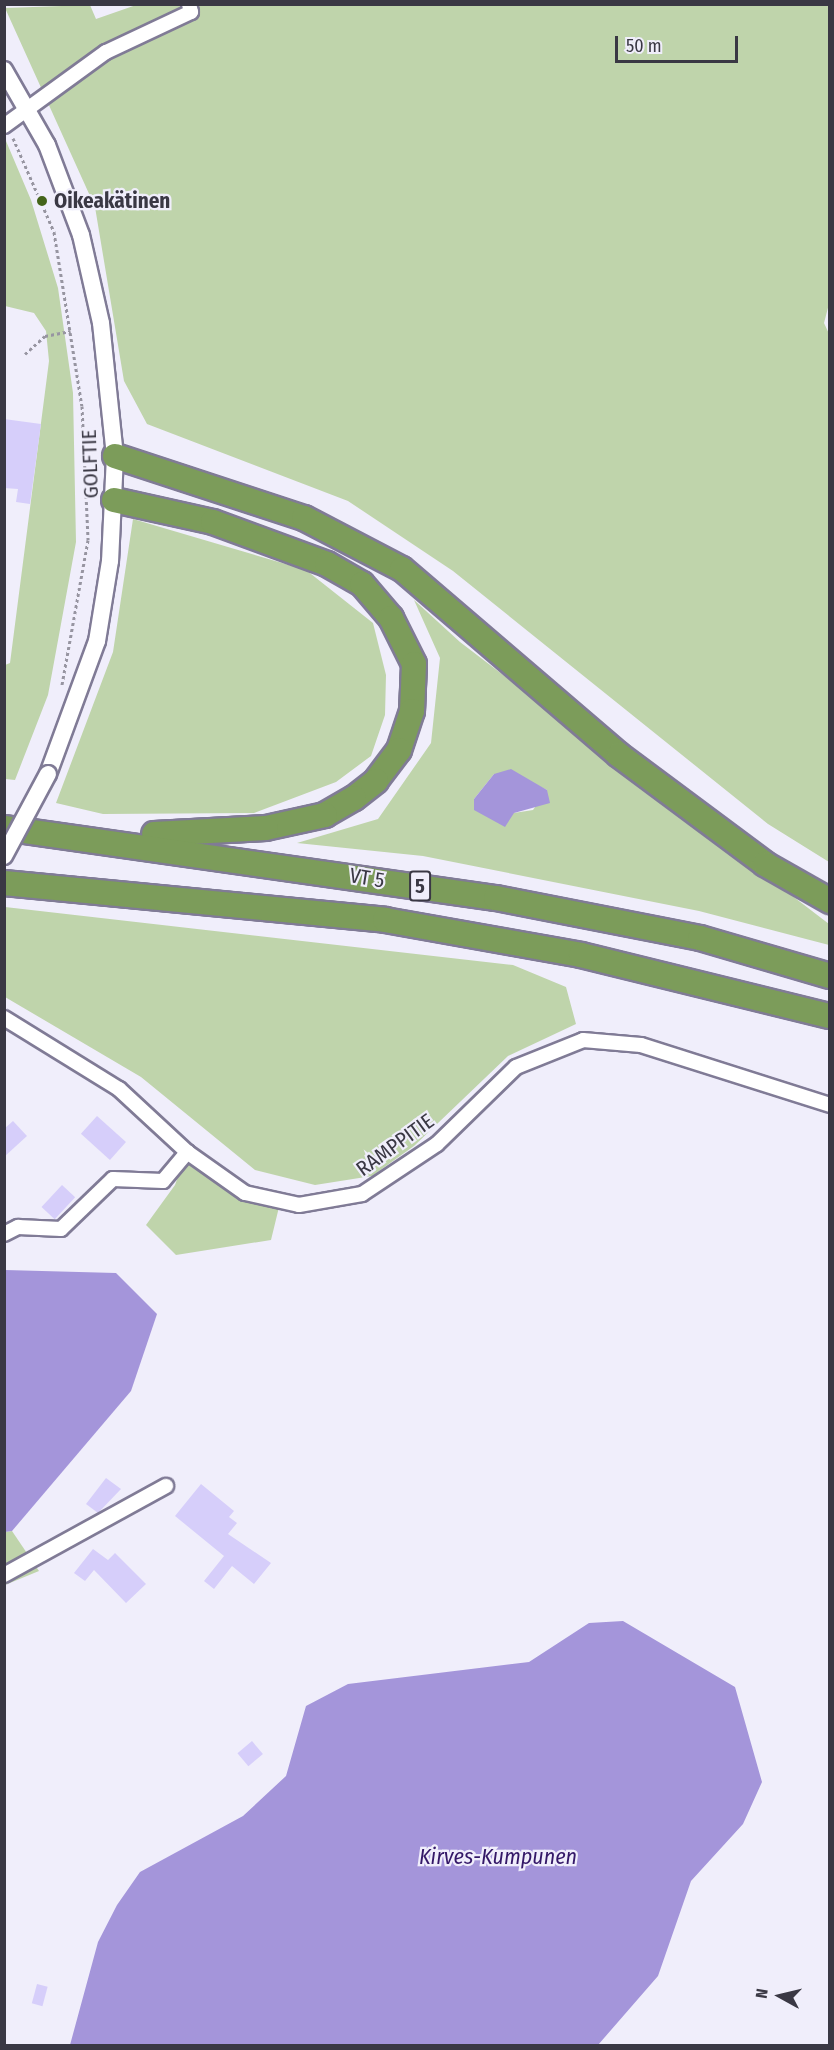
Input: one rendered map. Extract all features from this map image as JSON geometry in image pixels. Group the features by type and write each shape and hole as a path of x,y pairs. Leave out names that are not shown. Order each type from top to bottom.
{"highway":[{"path":"115,456 304,518 402,570 619,756 765,864 830,901"},
{"path":"66,834 213,834 325,815 376,781 399,750 412,711 414,664 391,618 362,584 327,564 213,522 114,500"},
{"name":"VT 5","path":"4,828 66,834 496,898 700,938 830,976"},
{"name":"VT 5","path":"4,883 386,920 581,955 830,1016"}],"street":[{"path":"5,125 30,111 106,52 191,12 189,4"},
{"name":"GOLFTIE","path":"4,70 30,111 81,235 101,323 115,456 114,500 97,641 48,774 4,856"},
{"name":"RAMPPITIE","path":"4,1018 119,1089 187,1152 245,1193 280,1203 299,1205 362,1194 437,1144 516,1067 583,1040 641,1045 830,1105"},
{"path":"4,1234 18,1227 61,1228 113,1179 163,1181 187,1152"},
{"path":"4,1575 166,1486"}],"path":[{"path":"5,125 54,232 82,406 88,540 59,697"},
{"path":"25,354 45,336 71,331"}],"green space":[{"path":"139,4 829,5 830,300 824,323 830,336 829,862 768,824 453,571 348,501 147,424 124,381 95,207 5,8 90,5 96,19"},
{"path":"6,141 31,200 58,288 73,393 76,542 48,695 15,780 5,779 5,665 10,663 49,361 46,331 34,313 5,306"},
{"path":"133,519 306,570 373,623 386,675 385,715 371,756 336,782 254,813 103,814 56,803 113,652"},
{"path":"414,600 460,642 829,924 829,945 699,911 423,856 297,843 378,819 431,743 440,658","holes":["494,774 530,782 547,790 533,810 514,813 474,799"]},
{"path":"5,907 513,965 566,987 576,1024 508,1056 414,1146 372,1176 315,1185 255,1170 141,1077 5,997"},
{"path":"187,1152 245,1193 280,1203 271,1240 176,1255 146,1225 175,1185"},
{"path":"12,1531 39,1571 5,1585 5,1532"}],"water":[{"path":"511,769 547,790 550,803 514,813 505,827 474,810 474,799 494,774"},
{"path":"5,1270 116,1273 157,1314 131,1391 12,1531 5,1532"},
{"name":"Kirves-Kumpunen","path":"623,1621 735,1687 762,1782 743,1824 691,1881 658,1976 598,2045 70,2045 98,1942 117,1905 140,1872 243,1816 286,1776 306,1706 348,1684 529,1662 589,1623"}],"building":[{"path":"4,419 41,424 30,504 16,502 18,489 4,488"},
{"path":"97,1116 126,1142 110,1160 81,1134"},
{"path":"13,1121 27,1136 4,1157 4,1129"},
{"path":"62,1185 75,1197 55,1219 42,1207"},
{"path":"106,1478 121,1489 98,1513 86,1504"},
{"path":"201,1484 234,1511 229,1517 237,1523 228,1534 271,1563 254,1584 232,1566 214,1589 204,1581 224,1556 175,1516"},
{"path":"93,1549 108,1560 115,1553 146,1584 126,1603 94,1570 85,1581 74,1573"},
{"path":"252,1741 263,1754 248,1766 237,1753"},
{"path":"37,1984 48,1987 42,2006 32,2003"}],"place":[{"name":"Oikeakätinen","path":"42,201"}]}
